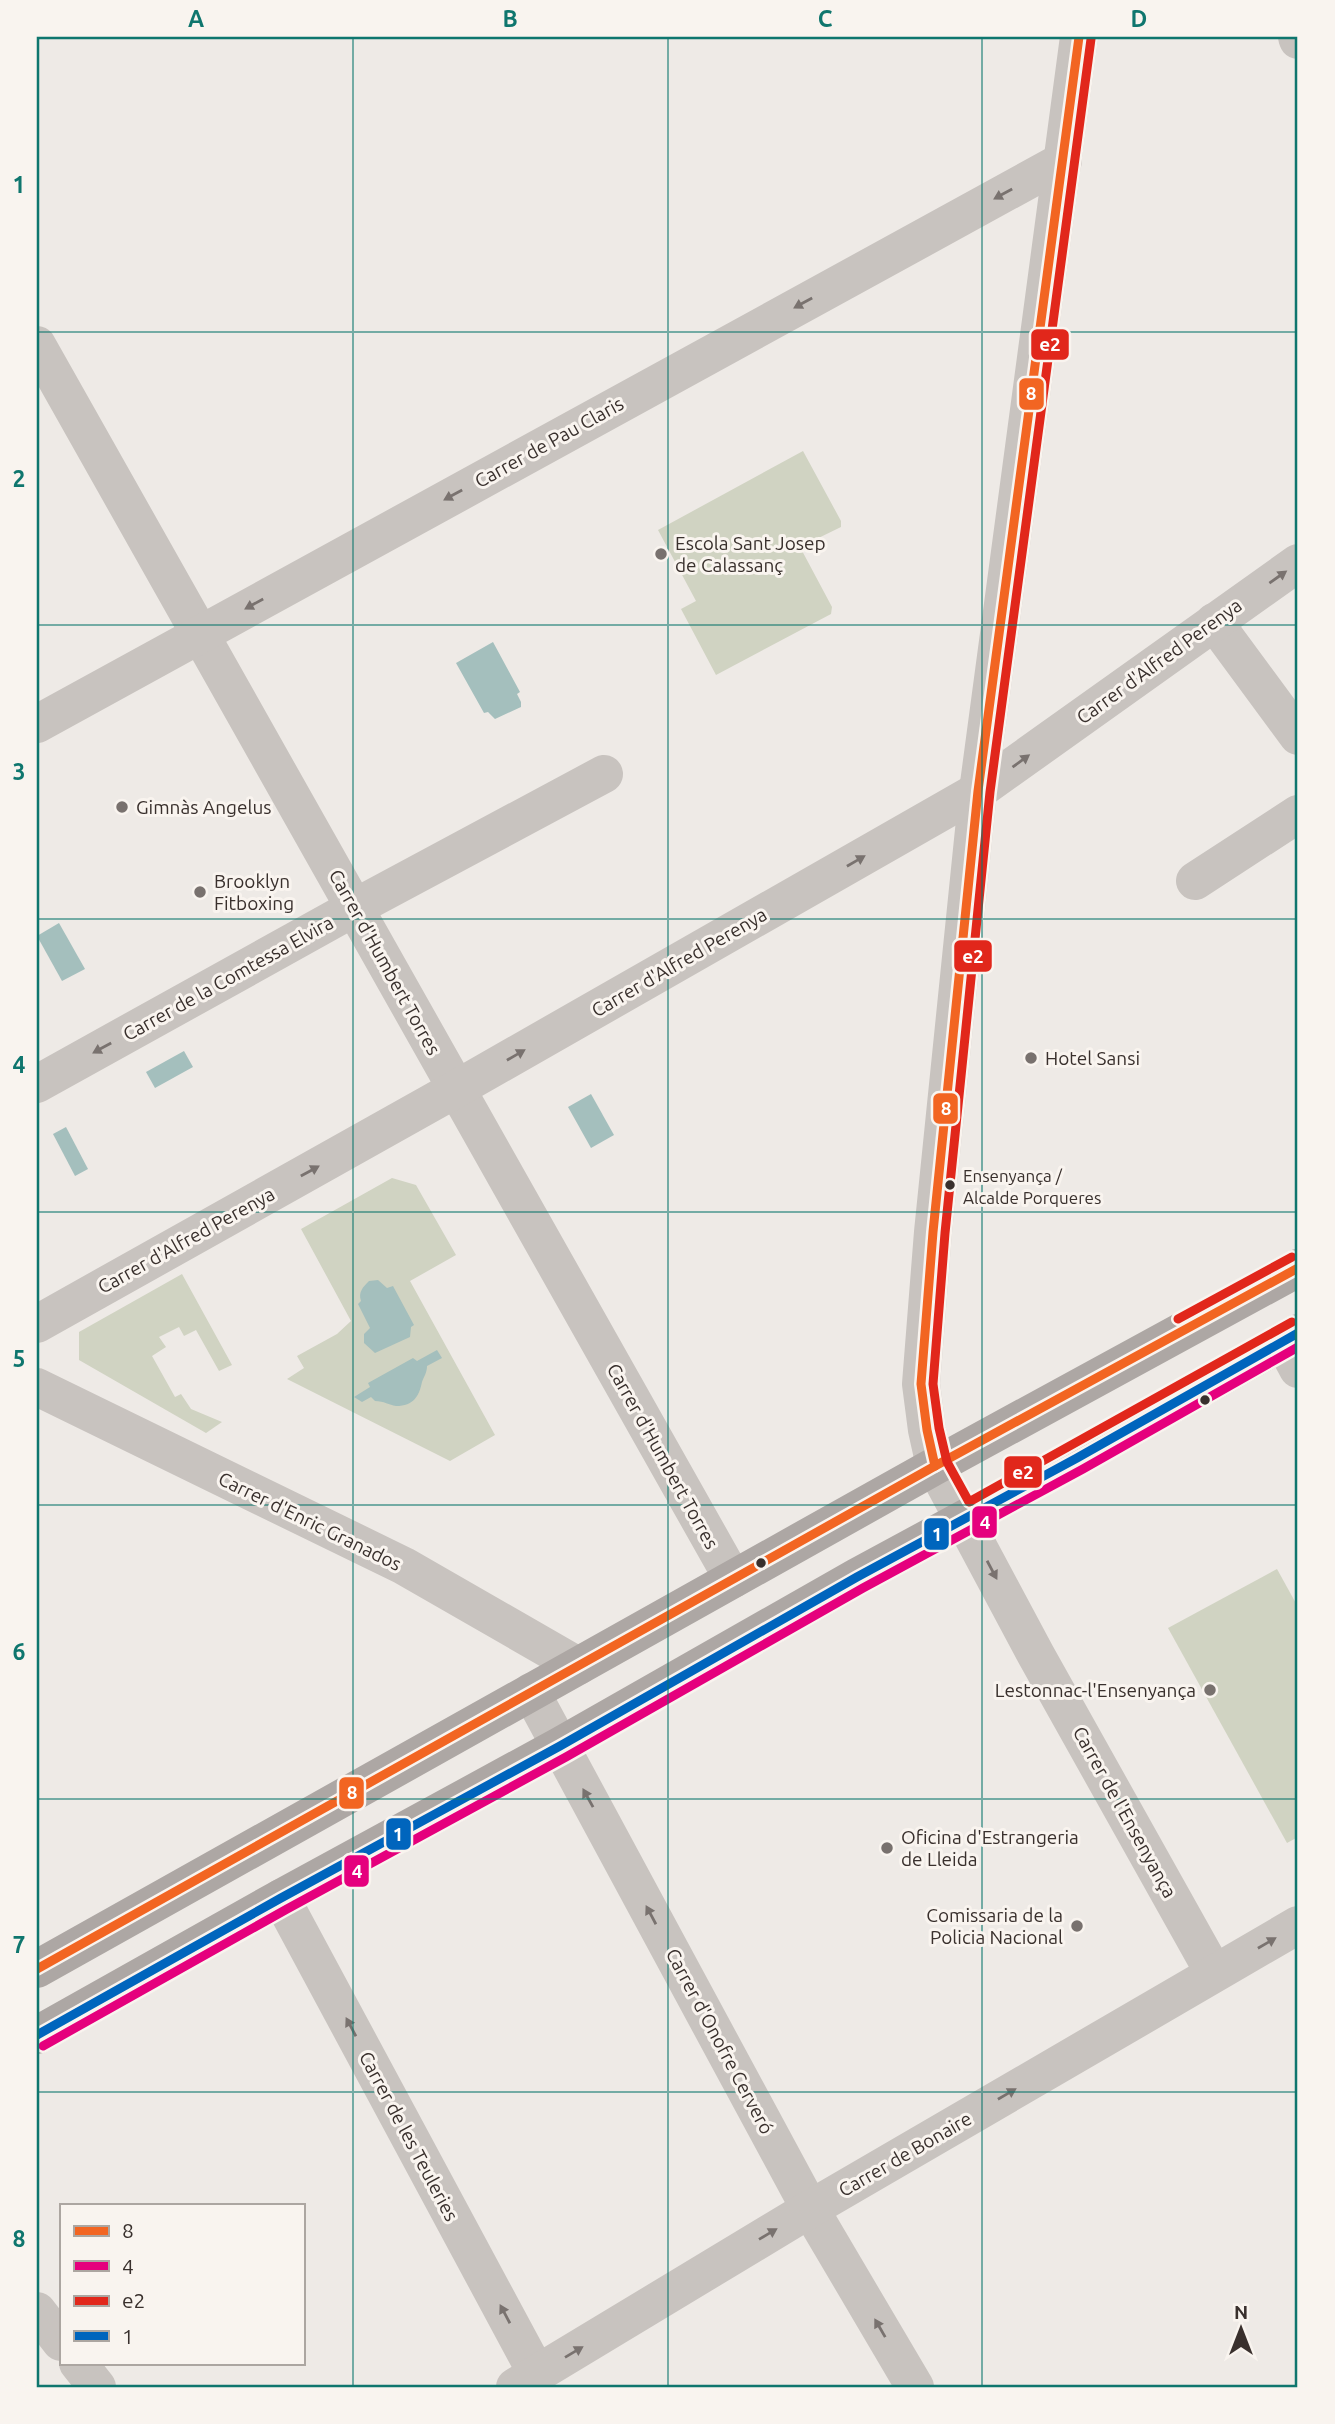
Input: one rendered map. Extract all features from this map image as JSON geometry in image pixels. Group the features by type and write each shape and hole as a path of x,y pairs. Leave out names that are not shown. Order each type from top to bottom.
{"main road":[{"path":"37,1969 935,1466 1298,1268"},
{"path":"37,2035 560,1746 857,1577 1088,1452 1293,1348"}],"street":[{"name":"Carrer de l'Ensenyança","path":"1079,37 978,791 933,1232 921,1384 935,1466 1036,1655 1214,1973"},
{"name":"Carrer de Pau Claris","path":"37,724 1063,161"},
{"name":"Carrer d'Humbert Torres","path":"41,364 200,633 733,1579"},
{"name":"Carrer d'Alfred Perenya","path":"37,1324 978,791 1298,563"},
{"path":"1214,622 1298,736"},
{"name":"Carrer de la Comtessa Elvira","path":"37,1084 354,908 604,774"},
{"path":"1195,881 1298,814"},
{"name":"Carrer d'Enric Granados","path":"37,1387 404,1566 578,1666"},
{"name":"Carrer d'Onofre Cerveró","path":"531,1692 810,2209 915,2387"},
{"name":"Carrer de les Teuleries","path":"281,1898 526,2381"},
{"name":"Carrer de Bonaire","path":"526,2381 810,2209 1298,1925"},
{"path":"37,2311 60,2341"},
{"path":"79,2364 97,2387"}],"green space":[{"path":"803,451 841,521 841,527 800,547 832,607 831,614 716,675 681,609 696,601 658,530"},
{"path":"392,1178 416,1185 456,1255 410,1281 495,1435 450,1461 287,1379 304,1368 297,1356 337,1334 351,1321 301,1229"},
{"path":"182,1274 232,1365 219,1371 196,1330 184,1336 179,1327 159,1337 166,1347 152,1356 175,1397 181,1394 191,1409 222,1422 206,1433 79,1360 79,1332"},
{"path":"1277,1569 1298,1607 1298,1837 1287,1843 1168,1628"}],"water":[{"path":"493,642 520,692 517,694 521,702 521,707 495,719 488,712 484,713 456,663"},
{"path":"59,923 85,969 62,981 37,936"},
{"path":"184,1051 193,1067 155,1088 146,1072"},
{"path":"591,1094 614,1135 591,1148 568,1107"},
{"path":"66,1127 88,1169 75,1176 53,1134"},
{"path":"378,1280 387,1288 393,1286 414,1325 411,1327 410,1337 375,1353 364,1343 364,1334 370,1328 358,1304 365,1285 369,1281"},
{"path":"437,1350 442,1358 427,1366 419,1392 411,1402 396,1406 375,1401 371,1397 362,1402 354,1397 370,1387 368,1383 413,1358 417,1361"}],"transit line":[{"name":"8","path":"935,1466 921,1384 933,1232 978,791 1079,37"},
{"name":"e2","path":"1091,39 990,792 945,1233 933,1384 947,1462 969,1502 1292,1322"},
{"name":"e2","path":"1178,1319 1292,1257"},
{"name":"8","path":"37,1969 935,1466 1298,1268"},
{"name":"1","path":"37,2035 1298,1333"},
{"name":"4","path":"43,2046 1298,1347"}],"place":[{"name":"Escola Sant Josep de Calassanç","path":"661,554"},
{"name":"Gimnàs Angelus","path":"122,807"},
{"name":"Brooklyn Fitboxing","path":"200,892"},
{"name":"Hotel Sansi","path":"1031,1058"},
{"name":"Ensenyança / Alcalde Porqueres","path":"950,1185"},
{"name":"Lestonnac-l'Ensenyança","path":"1210,1690"},
{"name":"Oficina d'Estrangeria de Lleida","path":"887,1848"},
{"name":"Comissaria de la Policia Nacional","path":"1077,1926"}]}
